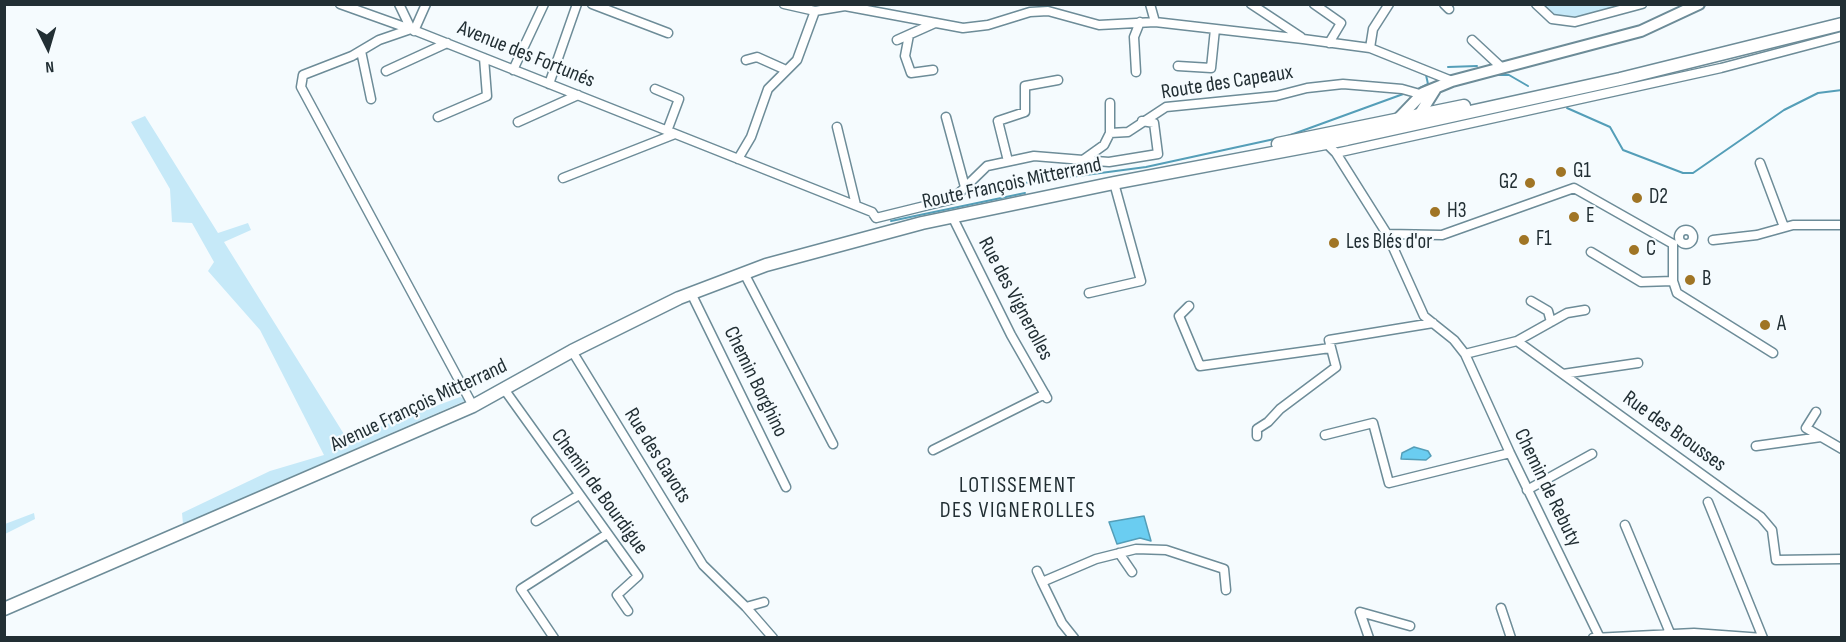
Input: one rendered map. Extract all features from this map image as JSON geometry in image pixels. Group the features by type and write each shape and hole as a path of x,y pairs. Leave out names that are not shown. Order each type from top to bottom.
{"main road":[{"path":"1183,169 1296,140 1619,72 1842,17"},
{"path":"1183,169 1344,140 1620,79 1842,24"},
{"name":"Route François Mitterrand","path":"850,241 952,216 1183,169"},
{"name":"Avenue François Mitterrand","path":"4,609 473,406 572,351 691,293 744,273 850,241"}],"street":[{"name":"Avenue des Fortunés","path":"340,4 513,69 872,212 876,218 953,199 964,187"},
{"path":"399,4 413,30"},
{"path":"426,4 413,30 379,40 361,51 303,75 301,87 473,406"},
{"path":"513,69 543,4"},
{"path":"549,84 577,4"},
{"path":"592,4 668,33"},
{"path":"784,4 815,12 842,6 963,28 988,25 1030,8 1099,25 1155,22 1303,39 1370,48 1452,81"},
{"path":"1150,4 1155,22"},
{"path":"1251,4 1303,39"},
{"path":"1314,4 1341,23 1329,43"},
{"path":"1370,48 1373,29 1389,4"},
{"path":"1536,4 1552,19 1575,22 1642,4"},
{"path":"1399,118 1429,93 1452,81 1641,31 1699,4"},
{"path":"738,159 751,137 768,89 797,60 815,12"},
{"path":"1136,72 1134,37 1140,22"},
{"path":"897,40 936,23"},
{"path":"1178,66 1211,68 1215,29"},
{"path":"909,35 906,56 911,73 933,70"},
{"path":"1336,153 1721,68 1842,36"},
{"path":"1472,40 1501,67"},
{"path":"386,71 447,44"},
{"path":"361,51 371,99"},
{"path":"746,60 757,57 786,70"},
{"path":"438,117 487,96 484,58"},
{"path":"1008,161 998,121 1025,112 1025,86 1058,80"},
{"name":"Route des Capeaux","path":"1110,133 1128,132 1166,107 1276,96 1307,88 1343,84 1402,88 1429,93"},
{"path":"563,178 671,132 679,99 655,89"},
{"path":"1336,153 1344,140 1353,134 1416,120 1422,113 1429,93"},
{"path":"518,122 578,95"},
{"path":"1083,160 1104,145 1110,133 1110,104"},
{"path":"946,117 964,187 987,166 1034,156 1109,162 1158,154 1154,123 1143,121"},
{"path":"837,127 856,206"},
{"name":"Chemin de Rebuty","path":"1326,143 1336,153 1387,234 1424,315 1454,340 1465,354 1596,637"},
{"path":"1760,163 1784,227"},
{"path":"1089,292 1141,281 1114,183"},
{"path":"1387,234 1442,234 1575,188 1672,244"},
{"name":"Rue des Vignerolles","path":"933,450 1046,396 1011,335 952,216"},
{"path":"1713,240 1757,235 1784,227 1821,223 1842,225"},
{"path":"1672,244 1681,240"},
{"path":"1672,244 1672,282 1677,293 1773,353"},
{"path":"1591,252 1641,282 1672,282"},
{"path":"744,273 833,444"},
{"name":"Chemin Borghino","path":"691,293 786,488"},
{"path":"1532,301 1548,311 1551,322"},
{"path":"1189,306 1179,316 1200,366 1330,348"},
{"path":"1465,354 1517,341 1567,313 1586,310"},
{"path":"1257,436 1257,429 1336,367 1329,340 1433,323"},
{"name":"Rue des Brousses","path":"1517,341 1761,517 1772,530 1776,561 1842,559"},
{"name":"Rue des Gavots","path":"572,351 703,565 746,607 773,638"},
{"path":"1563,375 1638,363"},
{"name":"Chemin de Bourdigue","path":"504,389 638,576 617,595 628,611"},
{"path":"1816,412 1806,428 1842,449"},
{"path":"1325,435 1373,423 1389,483 1510,453"},
{"path":"1756,446 1821,437"},
{"path":"1527,490 1592,454"},
{"path":"536,520 579,495"},
{"path":"1596,637 1670,633 1763,638 1708,502"},
{"path":"1625,525 1670,633"},
{"path":"554,638 521,589 607,534"},
{"path":"1042,582 1096,559 1119,553 1136,549 1166,550 1224,569 1226,590"},
{"path":"1119,553 1132,572"},
{"path":"1037,571 1062,623 1074,638"},
{"path":"746,607 764,602"},
{"path":"1501,608 1511,638"},
{"path":"1369,638 1360,612 1410,626"}],"shaded area":[{"path":"1542,5 1628,5 1571,18 1556,17"},
{"path":"145,116 218,233 248,223 251,230 224,242 347,439 460,397 467,400 183,524 182,513 270,471 324,455 260,330 208,271 214,262 192,223 172,222 170,189 131,122"},
{"path":"34,513 35,519 5,534 5,524"}],"water":[{"path":"1414,447 1428,451 1431,456 1426,460 1401,459 1402,453"},
{"path":"1144,516 1151,541 1140,538 1117,544 1109,522"}],"waterway":[{"path":"1448,67 1477,66"},
{"path":"1418,89 1428,84 1426,75"},
{"path":"1495,75 1509,75 1528,86"},
{"path":"1567,108 1610,127 1623,150 1683,173 1693,173 1784,110 1818,93 1842,90"},
{"path":"1285,137 1406,93"},
{"path":"972,190 1146,167 1279,138"},
{"path":"891,221 1025,193"}],"place":[{"name":"G1","path":"1561,172"},
{"name":"G2","path":"1530,183"},
{"name":"D2","path":"1637,198"},
{"name":"H3","path":"1435,212"},
{"name":"E","path":"1574,217"},
{"name":"F1","path":"1524,240"},
{"name":"Les Blés d'or","path":"1334,243"},
{"name":"C","path":"1634,250"},
{"name":"B","path":"1690,280"},
{"name":"A","path":"1765,325"}],"district":[{"name":"LOTISSEMENT DES VIGNEROLLES","path":"1018,498"}]}
